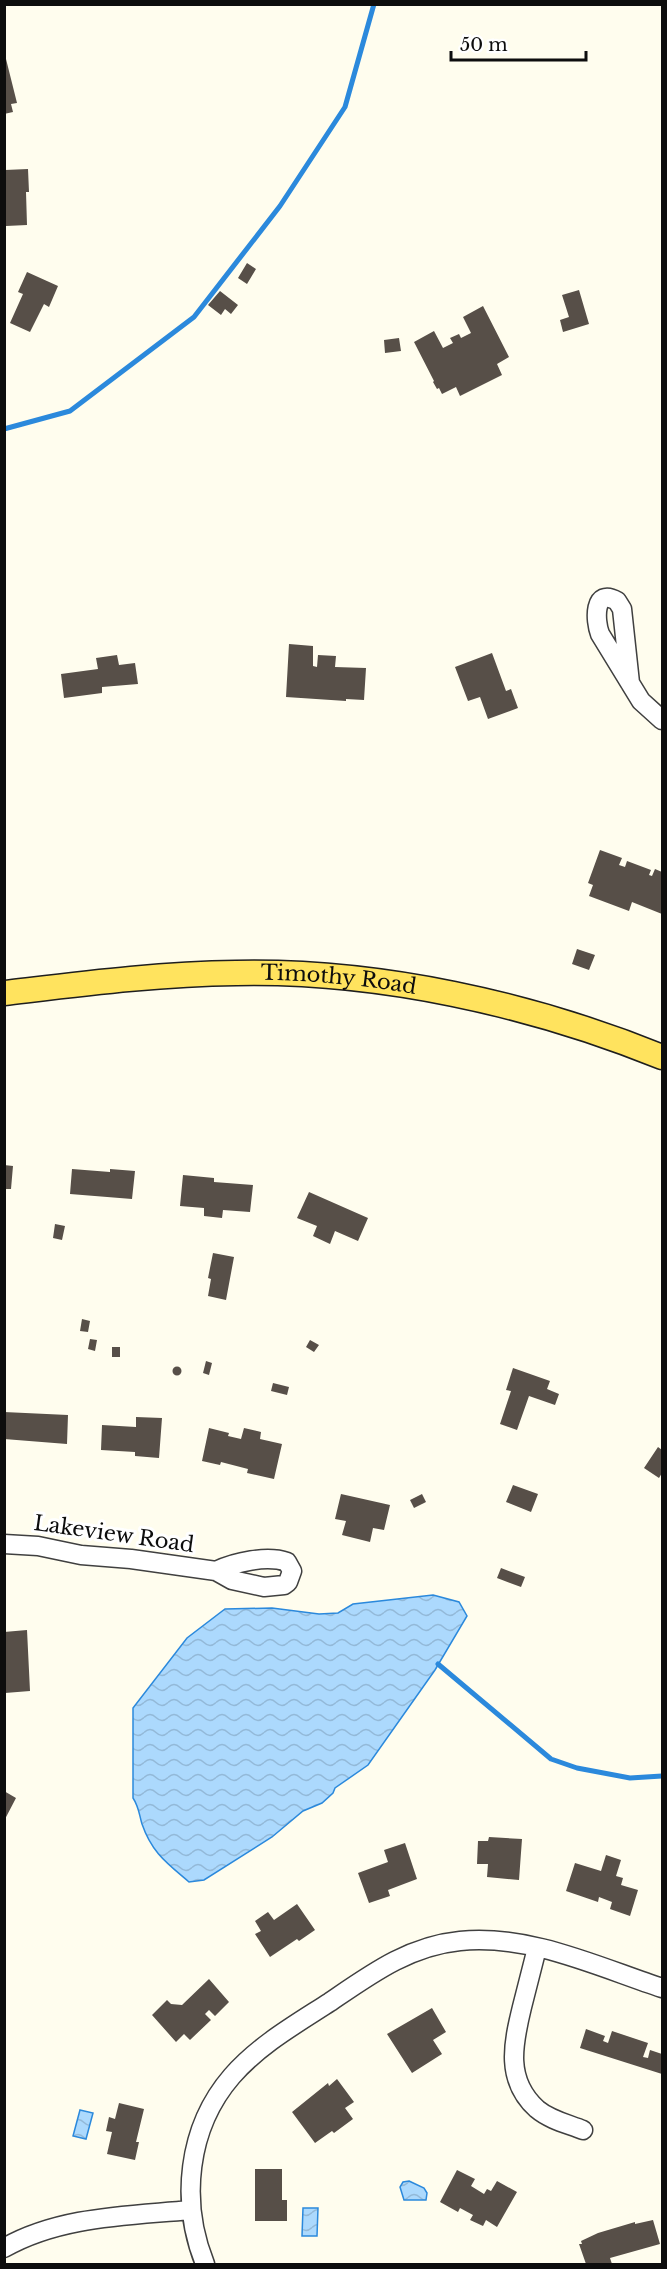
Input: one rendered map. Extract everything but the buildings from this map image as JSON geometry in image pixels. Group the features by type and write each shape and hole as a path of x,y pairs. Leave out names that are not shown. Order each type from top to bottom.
{"main road":[{"name":"Timothy Road","path":"4,993 160,976 238,973 325,977 392,984 542,1014 663,1057"}],"street":[{"path":"630,683 640,701 663,720"},
{"name":"Lakeview Road","path":"4,1544 39,1546 81,1555 131,1559 216,1571"},
{"path":"205,2265 198,2247 190,2210 189,2182 203,2126 215,2099 232,2076 271,2042 385,1965 433,1945 489,1940 513,1942 537,1948 663,1988"},
{"path":"537,1948 514,2039 514,2072 519,2086 538,2109 551,2118 583,2130"},
{"path":"4,2248 36,2233 81,2222 190,2210"}],"water":[{"path":"433,1595 459,1602 467,1616 435,1670 368,1765 335,1788 322,1803 303,1811 272,1837 204,1880 189,1882 167,1863 150,1843 133,1798 133,1708 187,1638 225,1609 272,1608 319,1614 338,1613 353,1604"},
{"path":"80,2110 93,2113 86,2139 73,2136"},
{"path":"409,2181 424,2188 427,2193 426,2200 404,2200 400,2187 403,2182"},
{"path":"303,2208 318,2208 317,2236 302,2236"}],"waterway":[{"path":"4,429 70,411 194,317 280,206 345,107 374,4"},
{"path":"438,1664 551,1759 577,1768 630,1778 662,1776"}]}
